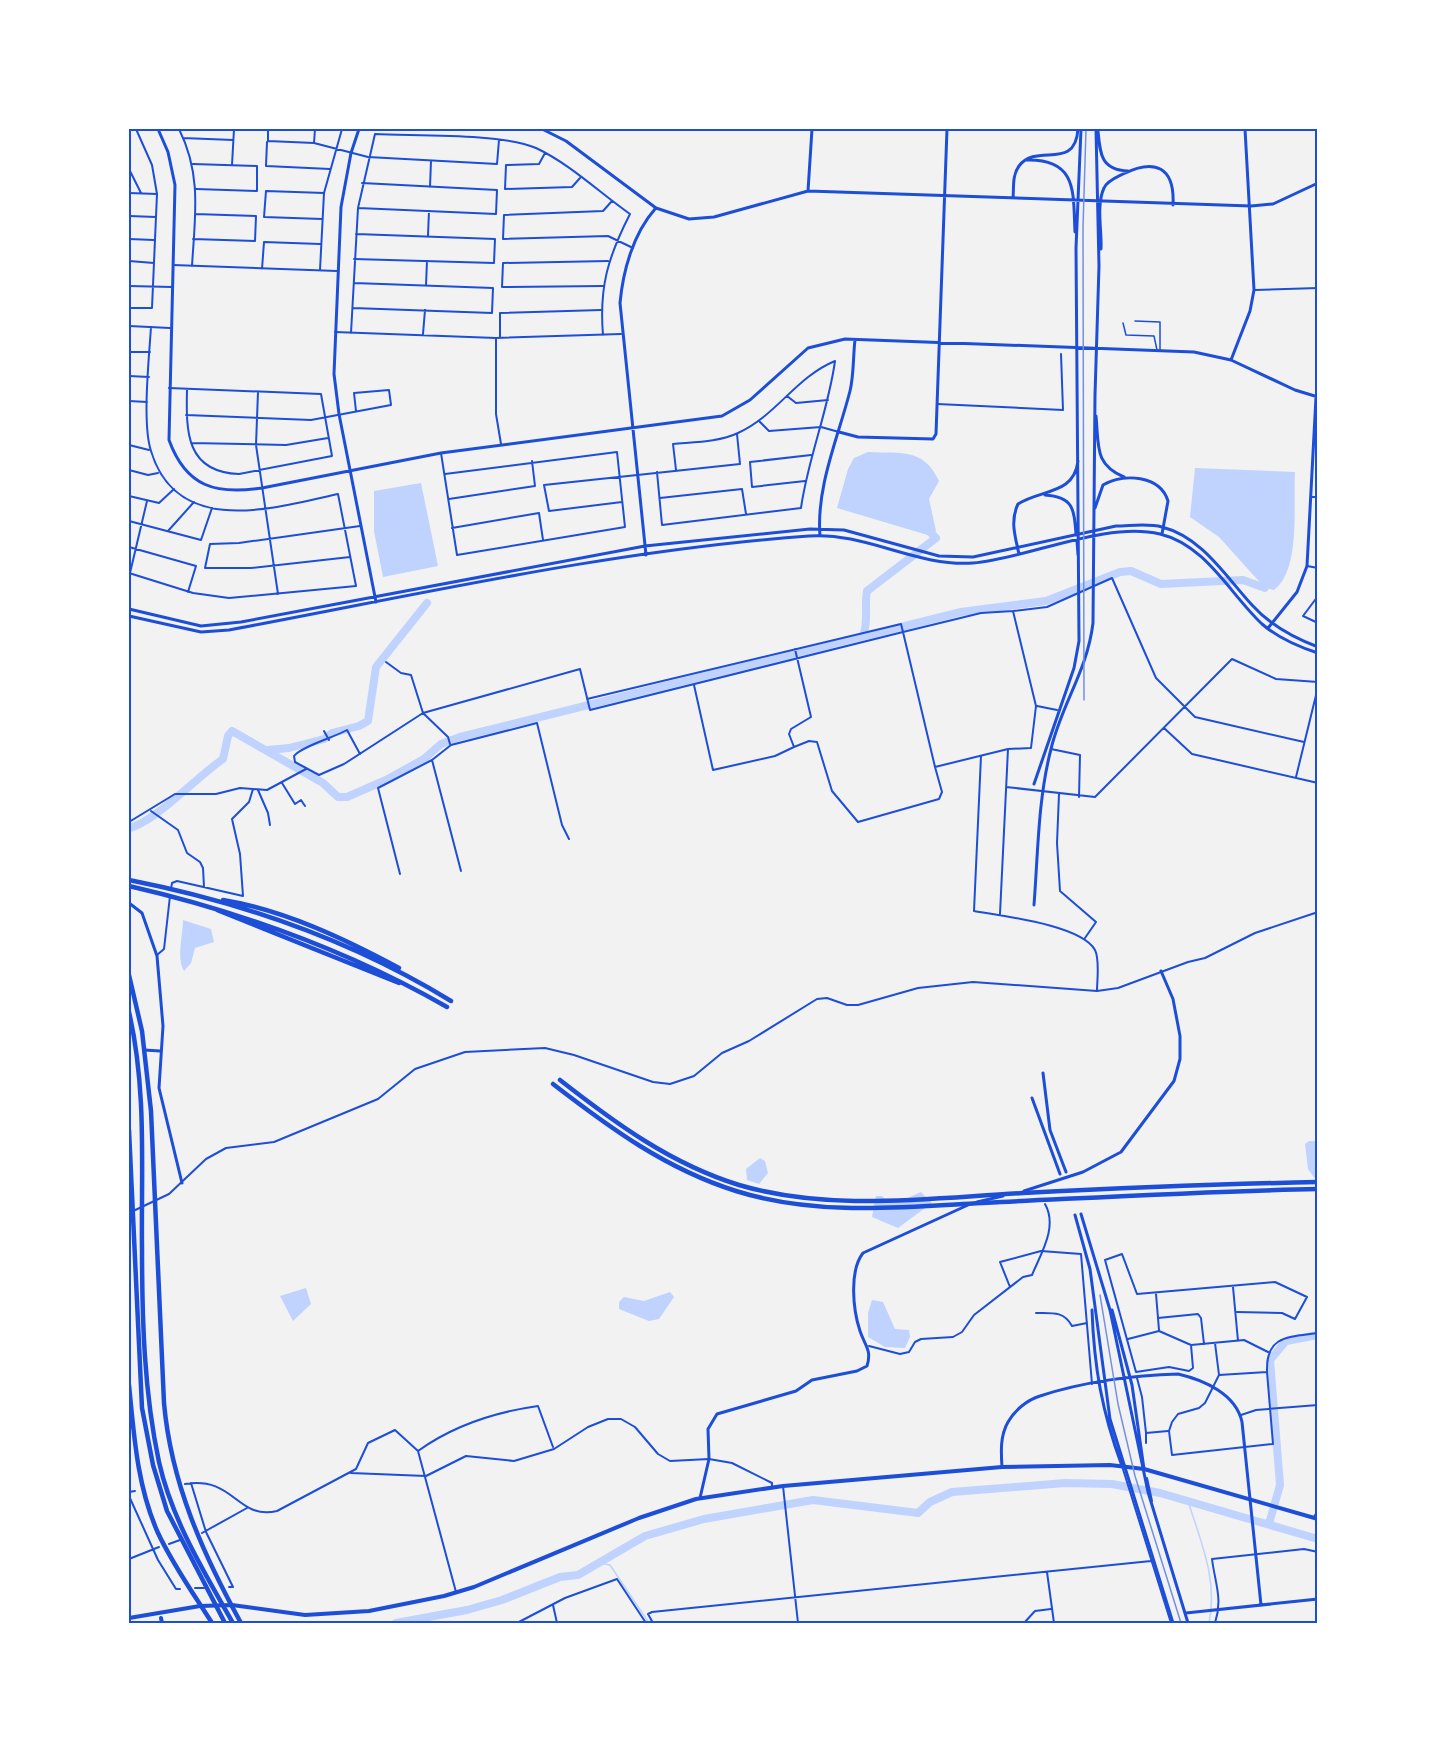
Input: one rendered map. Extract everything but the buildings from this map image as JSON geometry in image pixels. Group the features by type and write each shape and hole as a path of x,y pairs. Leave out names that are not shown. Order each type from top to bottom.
{"highway":[{"path":"129,883 244,909 342,945 435,991"},
{"path":"129,883 219,908 286,931 363,962 447,1007"},
{"path":"129,883 239,903 285,917 354,945 451,1001"},
{"path":"129,883 189,898 344,960 431,998"},
{"path":"129,975 144,1050 151,1111 166,1425 173,1465 186,1507 217,1580 240,1621"},
{"path":"129,1012 139,1067 142,1111 142,1250 149,1406 159,1464 184,1532 232,1623"},
{"path":"560,1080 639,1138 706,1173 772,1194 839,1201 1318,1182"},
{"path":"553,1084 625,1139 653,1156 703,1180 771,1200 839,1208 1318,1189"},
{"path":"129,1131 142,1408 153,1465 177,1533 225,1623"},
{"path":"129,1385 137,1463 144,1494 157,1532 212,1623"}],"main road":[{"path":"129,1617 200,1606 232,1605 305,1615 369,1611 456,1592 639,1518 700,1498 783,1486 1002,1467 1122,1466 1144,1469 1250,1502 1275,1506 1316,1518"}],"street":[{"path":"129,308 152,308 157,194 152,165 136,129"},
{"path":"158,129 168,152 176,185 170,328 169,440 183,468 199,482 219,491 237,492 262,488 441,453 501,444 705,419 736,410 808,348 828,342 855,340 1194,352 1231,360 1295,390 1317,397 1307,566 1297,592 1268,628"},
{"path":"180,129 193,164 196,189 192,266"},
{"path":"232,165 234,129"},
{"path":"268,129 266,166 330,169"},
{"path":"314,143 315,129"},
{"path":"320,270 324,194 342,129"},
{"path":"359,129 351,153 341,207 334,374 339,414 376,603"},
{"path":"542,129 566,141 656,208 689,219 714,217 808,191 1251,206 1273,204 1318,183"},
{"path":"808,191 812,129"},
{"path":"759,421 769,430 821,427 858,437 933,439 937,404 947,129"},
{"path":"1013,198 1014,177 1019,166 1035,155 1059,155 1069,151 1077,141 1080,129"},
{"path":"1034,784 1057,710 1077,657 1080,627 1076,248 1080,129"},
{"path":"1097,129 1103,162 1116,170 1130,171"},
{"path":"1097,129 1099,266"},
{"path":"1231,360 1250,311 1254,290 1245,129"},
{"path":"351,333 358,208 375,134 522,143 545,153 630,214 608,261 601,310 603,335"},
{"path":"183,138 233,140"},
{"path":"267,141 314,143 368,158 497,164 499,140"},
{"path":"545,153 539,164 506,165 505,189 572,188 580,178"},
{"path":"1027,160 1048,162 1067,174 1072,186 1076,248"},
{"path":"430,187 431,161"},
{"path":"193,164 257,166 257,191 196,189"},
{"path":"1034,905 1041,816 1051,749 1067,701 1085,665 1093,623 1095,395 1104,188 1113,179 1130,171 1150,166 1167,173 1173,183 1173,205"},
{"path":"129,169 141,193"},
{"path":"358,208 496,214 497,190 362,183"},
{"path":"322,219 264,217 266,191 324,194"},
{"path":"129,193 157,194"},
{"path":"612,201 603,211 504,214 503,239 608,236 633,248"},
{"path":"646,555 621,334 623,279 633,248 656,208"},
{"path":"428,237 429,211"},
{"path":"193,239 255,241 256,216 195,214"},
{"path":"129,216 156,217"},
{"path":"354,258 494,263 495,239 356,234"},
{"path":"129,239 154,240"},
{"path":"262,269 264,242 320,244"},
{"path":"129,261 154,262"},
{"path":"426,286 427,261"},
{"path":"603,286 502,287 503,263 608,261"},
{"path":"173,265 337,271"},
{"path":"353,308 492,312 493,288 354,283"},
{"path":"129,286 172,286"},
{"path":"1254,290 1318,288"},
{"path":"423,336 424,310"},
{"path":"501,444 495,405 500,314 601,310"},
{"path":"129,326 170,328"},
{"path":"147,501 130,573 188,592 229,598 356,586 338,494 246,512 212,508 194,502 174,489 160,473 150,450 148,402 151,327"},
{"path":"335,332 498,338 621,334"},
{"path":"820,536 823,492 851,388 855,340"},
{"path":"129,352 150,352"},
{"path":"937,404 1063,410 1061,354"},
{"path":"657,472 662,525 801,508 805,481 828,400 835,361 807,375 759,421 737,434 674,444 676,470"},
{"path":"129,376 149,377"},
{"path":"169,388 321,394 332,456 240,474 208,466 195,454 190,443 186,415 187,390"},
{"path":"186,415 311,420 391,405 389,390 354,393 356,411"},
{"path":"258,392 256,446 272,538 278,594"},
{"path":"1095,395 1101,461 1111,471 1126,478"},
{"path":"787,396 796,403 828,400"},
{"path":"129,401 148,402"},
{"path":"622,502 549,512 544,485 740,464 737,434"},
{"path":"190,443 286,445 328,438"},
{"path":"1019,554 1014,514 1018,504 1070,482 1076,473 1079,444"},
{"path":"129,445 150,450"},
{"path":"441,453 457,555 625,527 617,452 532,461 445,474"},
{"path":"805,481 752,487 750,462 812,455"},
{"path":"449,499 535,486 532,461"},
{"path":"129,470 148,475 160,473"},
{"path":"1094,516 1098,494 1103,485 1113,479 1150,481 1165,493 1168,501 1161,534"},
{"path":"129,495 159,503 174,489"},
{"path":"660,498 742,489 746,514"},
{"path":"1041,495 1061,496 1071,506 1075,519 1080,584"},
{"path":"1311,496 1318,497"},
{"path":"168,532 194,502"},
{"path":"129,521 201,540 212,508"},
{"path":"452,528 539,513 543,540"},
{"path":"350,557 228,570 205,568 210,544 360,526"},
{"path":"129,609 201,626 241,622 374,595 645,546 820,530 844,530 939,556 973,557 1116,526 1162,527 1189,540 1217,563 1253,606 1272,623 1318,647"},
{"path":"129,616 201,632 229,630 559,566 646,555 820,536 852,538 947,564 976,563 1115,532 1161,534 1183,544 1203,558 1268,628 1303,648 1318,653"},
{"path":"129,547 196,566 188,592"},
{"path":"1307,566 1318,568"},
{"path":"360,754 347,730 298,750 294,756 296,762 319,775 360,754 423,713 580,669 590,710 981,613 1047,607 1112,578 1156,678 1195,717 1304,742"},
{"path":"1318,596 1303,616 1318,623"},
{"path":"935,767 1008,749 1031,748 1036,706 1013,611"},
{"path":"588,701 901,625 942,792 939,799 858,822 832,791 817,742 809,741 776,756 714,770 694,685"},
{"path":"794,747 789,734 791,729 811,717 795,649"},
{"path":"1005,787 1095,797 1232,659 1276,679 1318,682"},
{"path":"386,662 401,673 411,675 423,713 448,737 450,744"},
{"path":"1296,777 1318,687"},
{"path":"1036,706 1057,710"},
{"path":"400,874 378,788 432,760 450,744 537,723 562,825 569,839"},
{"path":"1164,728 1192,754 1318,783"},
{"path":"324,731 328,737"},
{"path":"1000,915 1008,749"},
{"path":"1051,749 1080,755 1079,797"},
{"path":"981,756 974,911 1000,915 1085,938 1096,952 1097,992"},
{"path":"432,760 461,871"},
{"path":"129,822 151,811 175,794 267,789 306,769"},
{"path":"282,783 295,804 301,800 305,806"},
{"path":"171,890 172,883 177,881 243,896 240,854 232,819 249,802 253,789"},
{"path":"258,790 268,813 270,825"},
{"path":"1058,794 1057,843 1060,891 1096,922 1085,938"},
{"path":"151,811 178,830 187,853 200,862 204,887"},
{"path":"157,955 164,949 170,896"},
{"path":"129,903 142,913 157,955 163,1005 159,1088 182,1183"},
{"path":"129,1213 169,1194 206,1159 226,1148 247,1143 274,1142 378,1099 415,1069 465,1052 544,1048 574,1055 652,1082 670,1084 694,1076 722,1053 749,1041 817,999 827,998 846,1005 858,1005 918,988 973,982 1097,992 1118,988 1161,971 1205,958 1255,933 1318,912"},
{"path":"700,1498 710,1459 708,1429 717,1414 796,1391 812,1380 857,1371 867,1366 870,1356 868,1346 860,1334 856,1314 855,1268 863,1253 975,1203 1038,1188 1083,1172 1121,1152 1174,1081 1180,1059 1180,1036 1173,999 1161,971"},
{"path":"144,1050 160,1051"},
{"path":"1043,1073 1050,1130 1066,1172"},
{"path":"1032,1098 1059,1174"},
{"path":"868,1346 900,1354 909,1352 915,1342 921,1339 953,1337 962,1332 974,1315 1023,1277 1032,1275 1050,1229 1051,1215 1045,1204"},
{"path":"1081,1214 1124,1354 1141,1433 1144,1469 1189,1623"},
{"path":"1075,1215 1086,1250 1110,1419 1172,1623"},
{"path":"1010,1287 1000,1262 1041,1251 1081,1254 1092,1384"},
{"path":"1191,1345 1193,1368 1189,1371 1169,1367 1136,1372 1105,1260 1122,1254 1137,1294 1275,1282 1307,1298 1295,1319 1282,1313 1237,1312"},
{"path":"1098,1267 1114,1328 1148,1492 1189,1623"},
{"path":"1091,1281 1093,1345 1098,1388 1115,1449 1172,1623"},
{"path":"1233,1287 1238,1341"},
{"path":"1156,1294 1159,1331"},
{"path":"1036,1313 1058,1312 1068,1319 1072,1326 1087,1323"},
{"path":"1158,1318 1198,1314 1201,1318 1204,1344"},
{"path":"1128,1339 1159,1331 1191,1345 1244,1340 1268,1352"},
{"path":"1215,1343 1220,1375 1205,1403 1198,1408 1178,1414 1169,1431 1172,1455 1273,1444 1267,1372 1268,1352 1285,1337 1318,1333"},
{"path":"1220,1375 1267,1372"},
{"path":"1002,1467 1003,1432 1017,1410 1039,1396 1092,1384 1178,1374 1213,1388 1230,1398 1241,1415 1261,1605"},
{"path":"1137,1378 1143,1397 1146,1443"},
{"path":"1241,1415 1277,1408 1318,1405"},
{"path":"418,1451 464,1424 502,1412 538,1406 554,1449"},
{"path":"351,1473 426,1476 466,1456 514,1461 554,1449 588,1427 608,1419 621,1419 641,1432 647,1442 664,1458 676,1461 710,1459 732,1463 772,1483 772,1488"},
{"path":"185,1484 218,1485 247,1508 266,1513 277,1511 351,1473 361,1463 368,1443 395,1430 418,1451 456,1592"},
{"path":"1146,1433 1169,1431"},
{"path":"191,1483 206,1532 233,1587 229,1587"},
{"path":"783,1486 798,1623"},
{"path":"156,1493 169,1489"},
{"path":"135,1491 129,1494 153,1549 176,1589 180,1588"},
{"path":"202,1533 247,1508"},
{"path":"1316,1518 1318,1510"},
{"path":"169,1544 193,1536"},
{"path":"129,1559 159,1547"},
{"path":"1215,1623 1219,1610 1218,1583 1212,1559 1304,1549 1318,1552"},
{"path":"645,1615 1151,1561"},
{"path":"1047,1572 1052,1622"},
{"path":"517,1623 565,1598 617,1579 653,1623"},
{"path":"195,1588 215,1587"},
{"path":"1186,1613 1318,1599"},
{"path":"553,1605 557,1623"},
{"path":"1024,1623 1035,1611 1051,1609"},
{"path":"645,1615 646,1623"}],"lane":[{"path":"1135,321 1160,322 1158,351"},
{"path":"1123,323 1126,335 1154,336 1158,351"}],"water":[{"path":"868,452 910,454 926,462 933,470 939,481 929,499 936,531 931,536 837,508 848,469 854,458"},
{"path":"1195,468 1295,472 1292,553 1283,581 1274,590 1265,588 1219,537 1190,517"},
{"path":"421,483 438,566 383,577 374,531 374,491"},
{"path":"183,920 211,929 214,942 195,948 191,963 184,971 180,960"},
{"path":"1309,1141 1318,1141 1318,1183 1308,1169 1305,1144"},
{"path":"760,1158 765,1161 768,1173 759,1184 747,1180 746,1169"},
{"path":"921,1192 932,1203 898,1228 872,1217 876,1196 882,1196 886,1200 905,1199"},
{"path":"306,1288 311,1304 293,1321 280,1296"},
{"path":"670,1292 674,1297 659,1319 649,1321 619,1309 619,1302 624,1297 644,1301"},
{"path":"872,1300 883,1302 895,1329 909,1330 910,1337 905,1348 885,1347 868,1337 868,1313"}],"waterway":[{"path":"863,636 866,625 867,591 936,538 924,526"},
{"path":"129,828 151,817 223,759 228,736 232,731 323,783 338,797 347,797 386,780 424,759 441,744 460,737 961,612 1046,601 1120,572 1131,571 1161,584 1243,580 1265,588"},
{"path":"268,750 289,748 324,739 332,733 359,726 368,721 376,667 427,603"},
{"path":"1269,1524 1280,1485 1270,1360 1286,1341 1318,1335"},
{"path":"396,1623 467,1610 502,1600 560,1577 578,1575 645,1536 704,1519 813,1500 918,1513 930,1502 952,1492 1065,1483 1112,1484 1160,1493 1318,1539"},
{"path":"1188,1501 1210,1576 1209,1623"},
{"path":"600,1563 610,1565 649,1623"}],"railway":[{"path":"1084,700 1083,227 1086,129"},
{"path":"1100,1295 1118,1404 1135,1476 1181,1623"}]}
